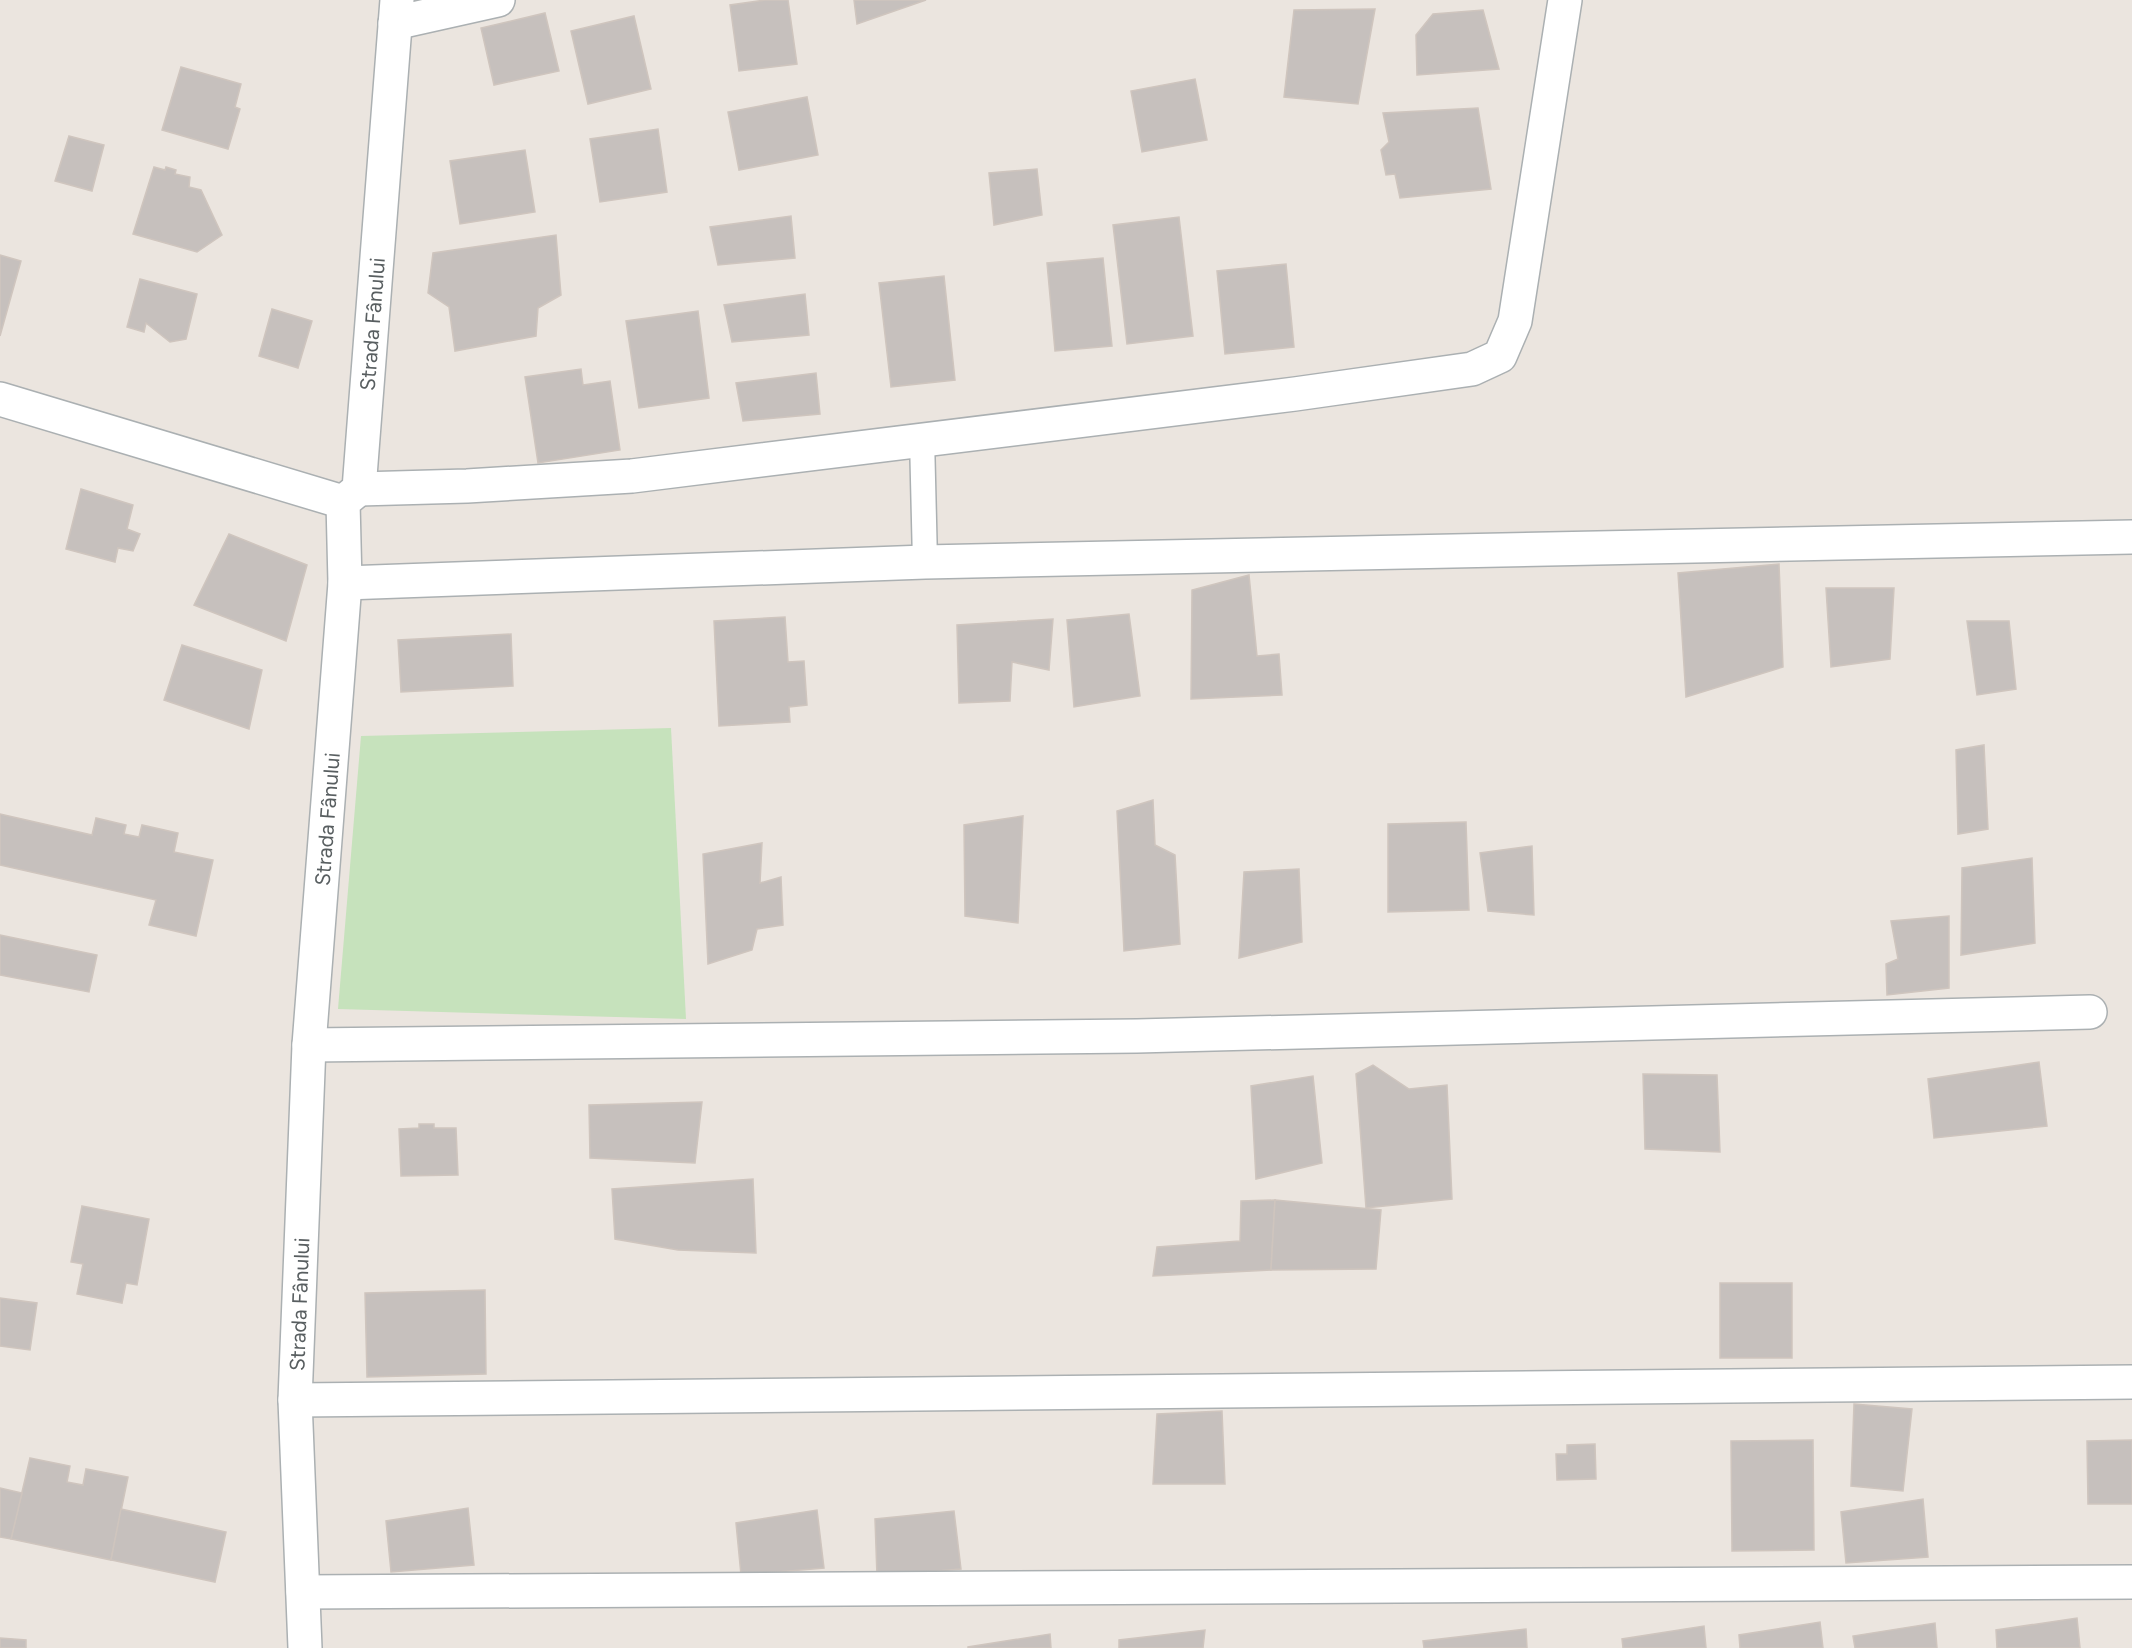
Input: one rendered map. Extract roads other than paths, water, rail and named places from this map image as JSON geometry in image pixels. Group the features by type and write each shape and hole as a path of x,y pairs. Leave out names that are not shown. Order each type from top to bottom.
{"street":[{"path":"396,12 498,0"},
{"path":"0,399 351,495 632,476 922,438 1284,395 1472,369 1500,356 1515,321 1564,0"},
{"name":"Strada Fânului","path":"305,1648 295,1400 309,1045 351,495 396,12"},
{"path":"345,583 925,562 2132,537"},
{"path":"309,1045 1137,1036 2090,1012"},
{"path":"295,1400 2132,1382"},
{"path":"303,1592 2132,1582"}],"lane":[{"path":"922,438 925,562"}]}
